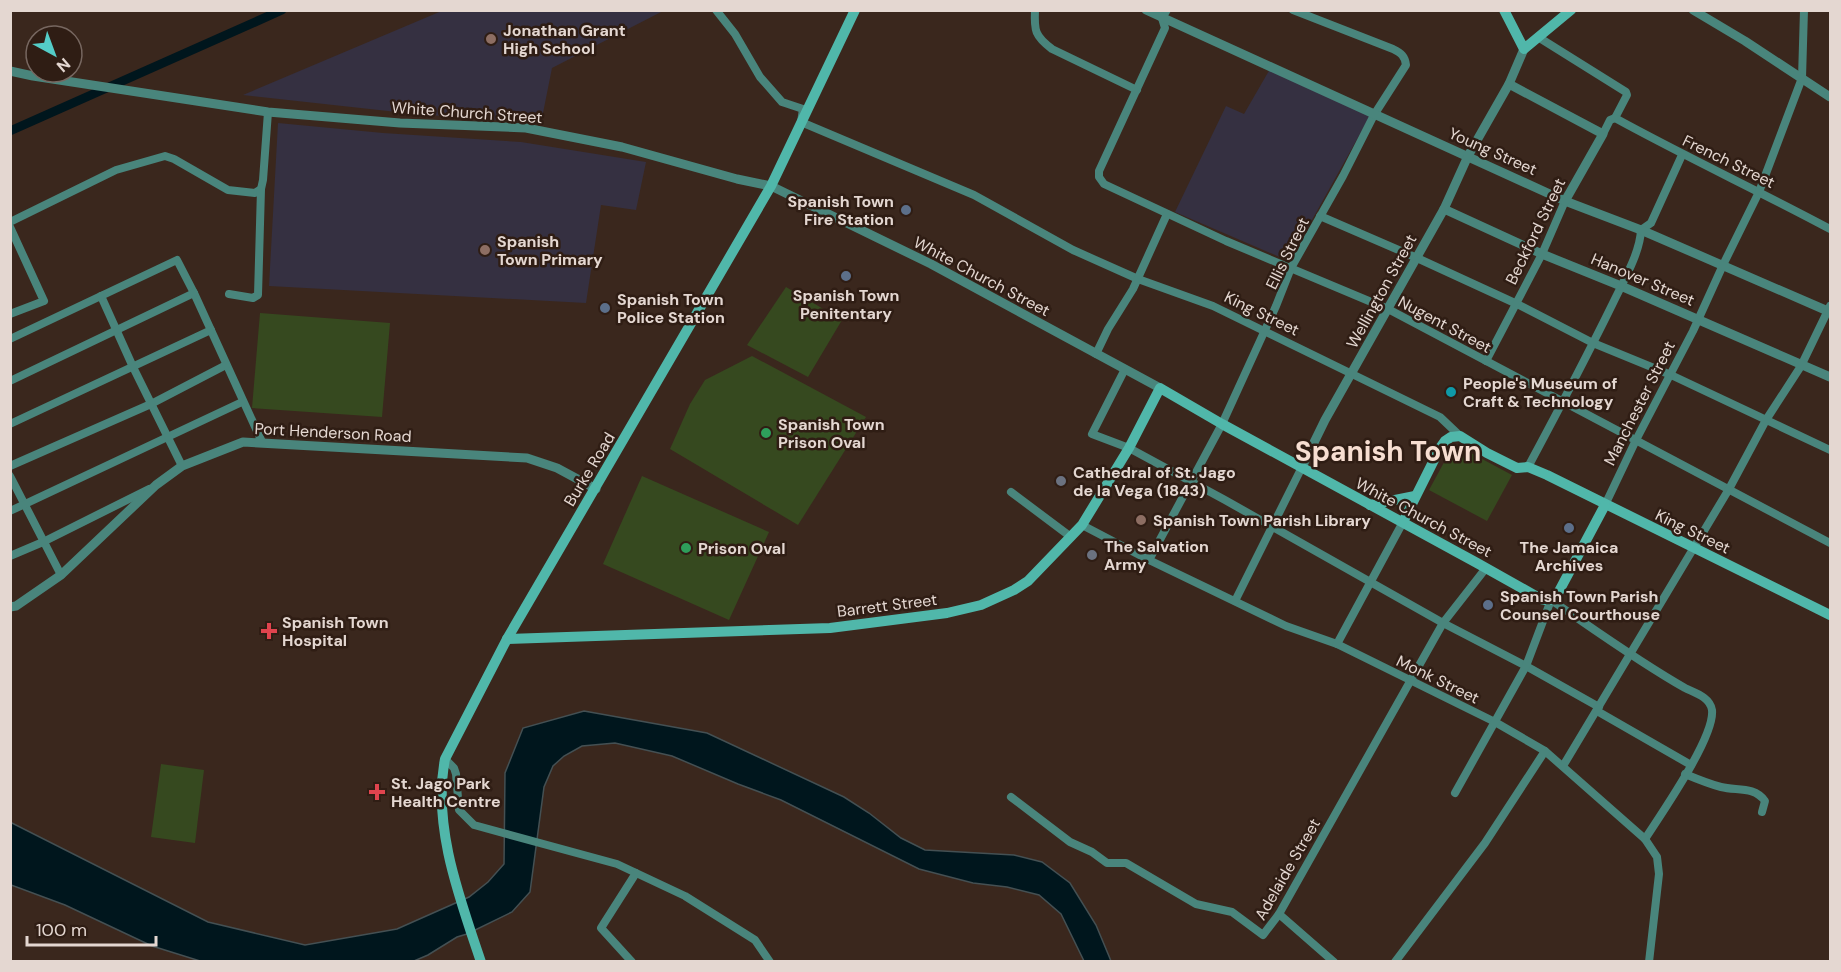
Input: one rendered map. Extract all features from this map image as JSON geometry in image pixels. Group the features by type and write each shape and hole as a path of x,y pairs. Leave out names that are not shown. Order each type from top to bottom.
{"main road":[{"name":"Burke Road","path":"481,961 459,896 446,836 442,773 445,759 507,639 771,186 855,10"},
{"path":"1504,10 1524,49"},
{"name":"Wellington Street","path":"1524,49 1571,10"},
{"name":"White Church Street","path":"1160,388 1543,600 1551,600"},
{"name":"Barrett Street","path":"507,639 830,628 947,613 981,605 1014,590 1035,575 1082,525 1129,448 1160,388"},
{"path":"1403,522 1440,448 1451,437 1460,436"},
{"name":"King Street","path":"1460,436 1517,468 1528,467 1830,615"},
{"path":"1370,505 1415,496"},
{"name":"Manchester Street","path":"1551,600 1557,595 1605,505"}],"street":[{"name":"King Street","path":"716,10 735,34 760,77 782,102 803,109 801,122 975,195 1073,250 1138,279 1213,306 1440,417 1460,436"},
{"path":"1035,10 1035,29 1040,40 1052,49 1137,90"},
{"name":"Young Street","path":"1146,10 1164,14 1374,115 1565,201 1641,230 1830,309"},
{"path":"1293,10 1320,20 1326,10"},
{"path":"1694,10 1745,40 1830,97"},
{"name":"Manchester Street","path":"1605,505 1760,192 1803,78 1804,10"},
{"name":"Nugent Street","path":"1164,14 1166,28 1099,171 1099,177 1104,184 1167,214 1388,309 1830,543"},
{"name":"Ellis Street","path":"1149,560 1222,424 1291,268 1374,115 1406,65 1405,58 1400,52 1320,20"},
{"name":"Beckford Street","path":"1486,361 1542,254 1565,201 1610,120 1615,118 1627,95 1625,90 1538,37"},
{"name":"Wellington Street","path":"1235,601 1325,420 1444,209 1468,156 1509,84 1524,49"},
{"name":"White Church Street","path":"10,71 268,112 400,123 526,128 622,147 737,179 771,186 931,264 1160,388"},
{"path":"1509,84 1602,134"},
{"path":"229,294 253,298 258,295 261,189 268,112"},
{"name":"French Street","path":"1615,118 1682,155 1830,229"},
{"path":"1528,467 1621,286 1641,240 1641,230 1651,223 1682,155"},
{"path":"10,222 116,170 165,156 228,190 255,194 261,189"},
{"name":"Hanover Street","path":"1444,209 1542,254 1699,319 1830,377"},
{"path":"1096,354 1138,279 1167,214"},
{"path":"1320,216 1417,258 1517,304 1593,343 1671,375 1830,450"},
{"path":"10,227 44,301 10,314"},
{"path":"10,339 177,260 194,292 262,442"},
{"path":"10,381 194,292"},
{"path":"101,296 166,438 182,466"},
{"path":"1563,766 1728,489 1766,420 1801,366 1830,309"},
{"path":"10,424 211,330"},
{"path":"10,466 152,404 226,365"},
{"path":"1125,369 1092,434 1129,448 1273,526 1443,623 1526,666 1691,765"},
{"path":"10,511 242,402"},
{"name":"Port Henderson Road","path":"10,608 61,576 156,485 182,466 243,442 527,458 558,468 596,489"},
{"path":"10,476 61,576"},
{"path":"10,556 43,542 156,485"},
{"path":"1011,492 1071,537"},
{"path":"1337,644 1403,522"},
{"name":"Monk Street","path":"1082,525 1286,626 1337,644 1411,680 1495,722 1545,751 1645,839 1657,857 1659,874 1650,962"},
{"name":"Adelaide Street","path":"1011,797 1070,842 1092,852 1107,863 1126,863 1196,904 1232,912 1263,935 1279,914 1443,623 1486,568"},
{"name":"Manchester Street","path":"1455,793 1526,666 1551,600"},
{"name":"White Church Street","path":"1551,600 1630,653 1705,698 1710,704 1712,713 1709,728 1700,751 1645,839"},
{"path":"1395,962 1485,843 1545,751"},
{"path":"445,759 454,768 456,774 459,810 474,825 548,847 618,864 685,896 755,940 770,962"},
{"path":"1685,774 1724,788 1744,788 1762,797 1765,801 1762,812"},
{"path":"632,962 601,928 636,873"},
{"path":"1279,914 1329,960"}],"shaded area":[{"name":"Jonathan Grant High School","path":"444,10 663,11 552,68 541,123 415,114 243,95"},
{"path":"1270,69 1370,116 1289,261 1175,212 1226,106 1244,114"},
{"name":"Spanish Town Primary","path":"278,123 521,142 646,162 636,210 601,205 586,303 269,286"}],"green space":[{"path":"786,287 842,320 808,377 747,345"},
{"path":"260,313 390,323 382,417 252,408"},
{"name":"Spanish Town Prison Oval","path":"752,356 866,417 798,525 670,449 690,404 705,380"},
{"path":"1454,444 1512,475 1487,521 1429,490"},
{"name":"Prison Oval","path":"642,476 769,532 729,620 603,564"},
{"path":"161,764 204,770 195,843 151,837"}],"water":[{"path":"584,711 707,733 844,797 901,838 925,850 1014,855 1042,862 1070,883 1096,925 1111,961 1084,961 1061,914 1039,895 1007,887 973,883 919,869 781,800 672,756 615,743 582,746 564,756 553,766 544,787 530,892 512,912 457,937 414,961 200,961 152,946 65,905 11,885 10,822 208,922 305,945 397,929 469,897 488,882 504,864 505,773 523,728"}],"waterway":[{"path":"10,131 282,10"}],"place":[{"name":"Jonathan Grant High School","path":"491,39"},
{"name":"Spanish Town Fire Station","path":"906,210"},
{"name":"Spanish Town Primary","path":"485,250"},
{"name":"Spanish Town Penitentary","path":"846,276"},
{"name":"Spanish Town Police Station","path":"605,308"},
{"name":"People's Museum of Craft & Technology","path":"1451,392"},
{"name":"Spanish Town Prison Oval","path":"766,433"},
{"name":"Cathedral of St. Jago de la Vega (1843)","path":"1061,481"},
{"name":"Spanish Town Parish Library","path":"1141,520"},
{"name":"The Jamaica Archives","path":"1569,528"},
{"name":"Prison Oval","path":"686,548"},
{"name":"The Salvation Army","path":"1092,555"},
{"name":"Spanish Town Parish Counsel Courthouse","path":"1488,605"},
{"name":"Spanish Town Hospital","path":"269,631"},
{"name":"St. Jago Park Health Centre","path":"377,792"}],"district":[{"name":"Spanish Town","path":"1388,451"}]}
